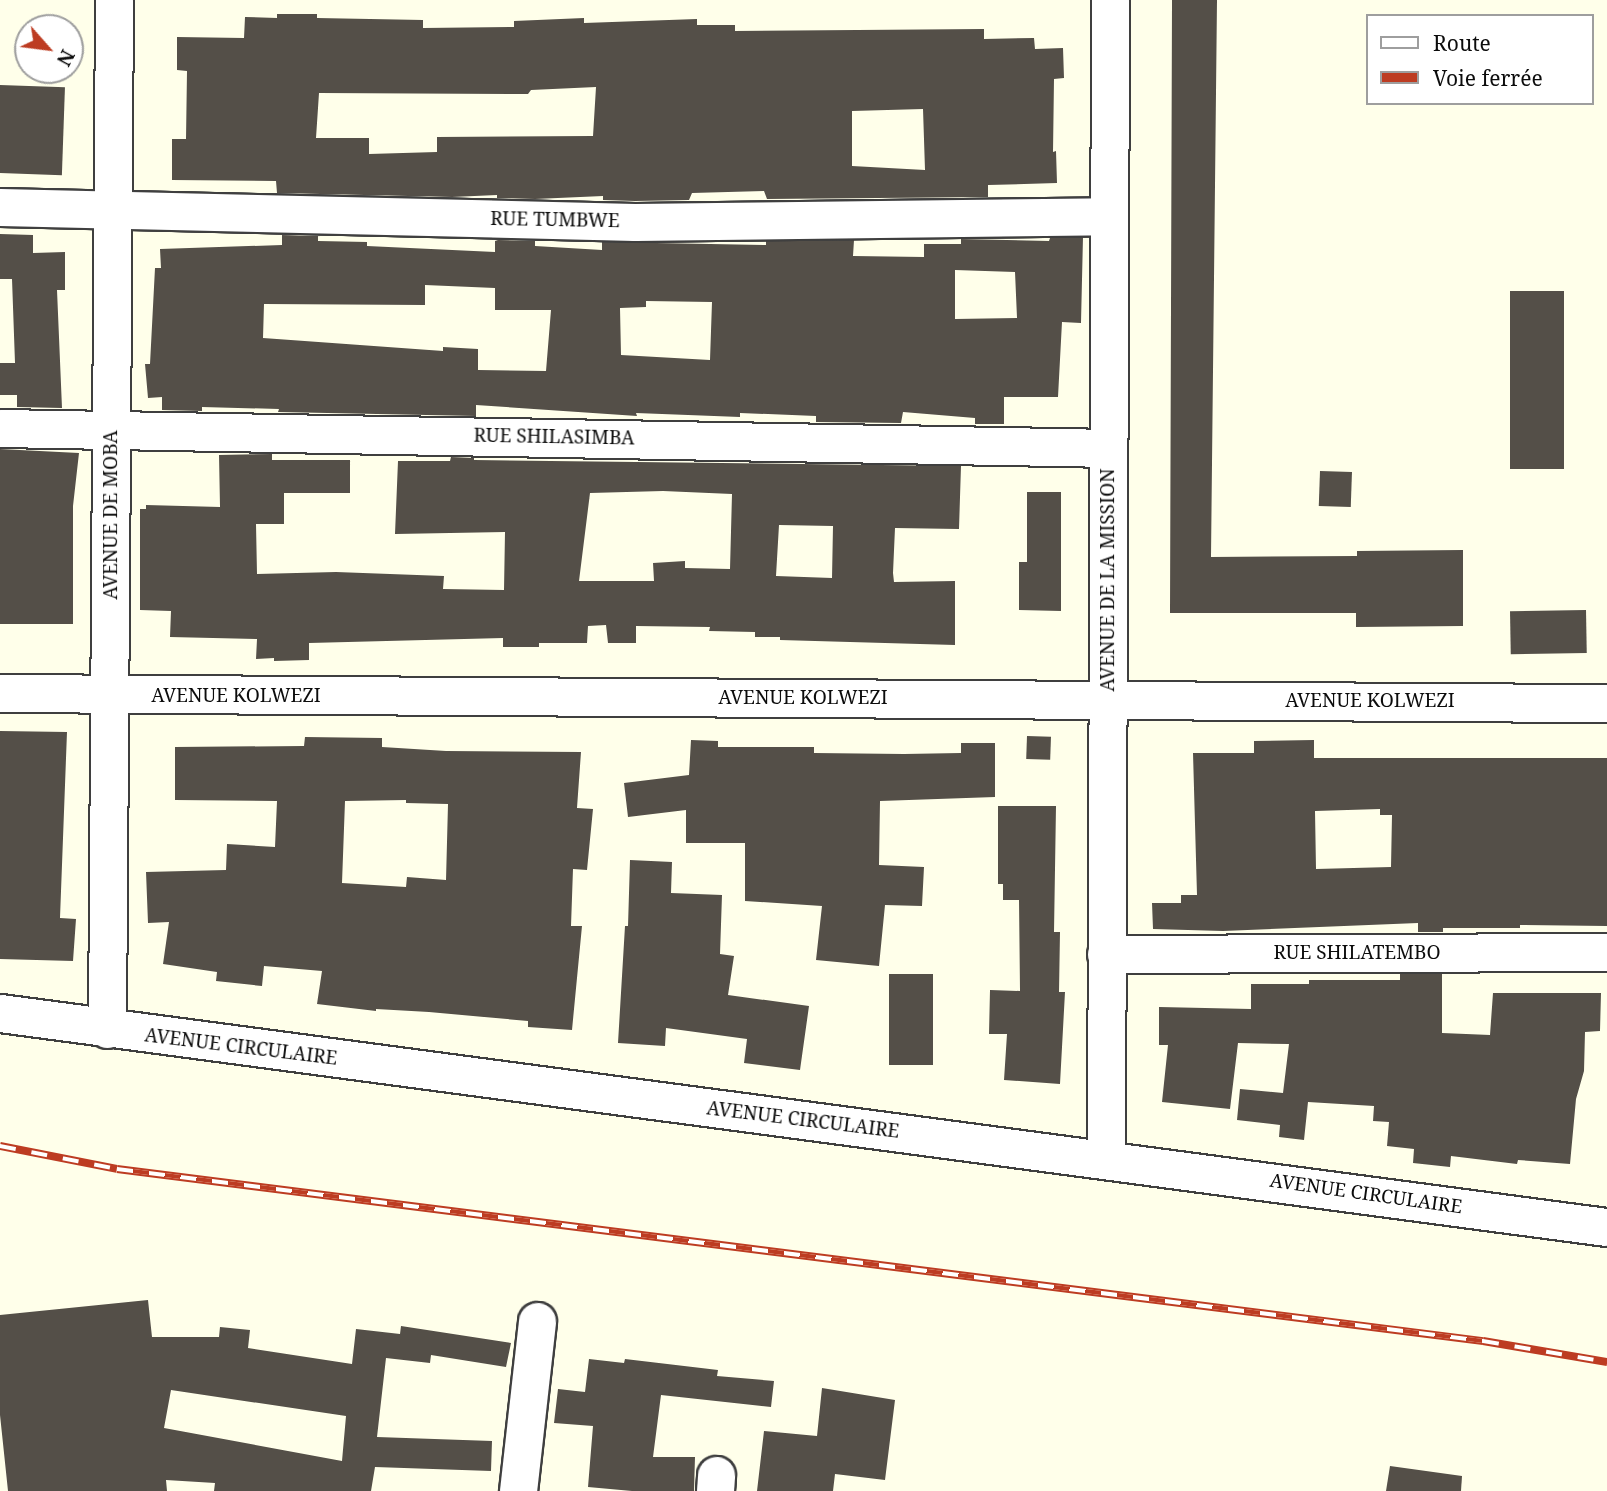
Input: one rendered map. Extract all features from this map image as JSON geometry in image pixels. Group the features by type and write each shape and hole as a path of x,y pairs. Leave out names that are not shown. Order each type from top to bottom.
{"street":[{"name":"AVENUE DE MOBA","path":"107,1029 114,0"},
{"name":"AVENUE DE LA MISSION","path":"1106,1159 1110,0"},
{"name":"RUE TUMBWE","path":"0,207 635,222 1109,216"},
{"name":"RUE SHILASIMBA","path":"0,428 1108,448"},
{"name":"AVENUE KOLWEZI","path":"0,693 1607,703"},
{"name":"RUE SHILATEMBO","path":"1106,954 1607,952"},
{"name":"AVENUE CIRCULAIRE","path":"0,1013 1607,1227"},
{"path":"518,1491 537,1321"}],"building":[{"path":"1172,0 1217,0 1211,557 1357,556 1357,551 1463,550 1463,626 1356,627 1356,613 1170,613"},
{"path":"277,14 317,14 317,18 423,20 423,28 514,27 514,21 584,18 584,23 697,19 697,25 735,25 735,31 984,29 984,39 1034,38 1035,49 1063,48 1064,78 1054,79 1053,152 1056,151 1057,183 988,185 988,197 767,199 764,191 692,193 689,200 635,201 603,200 603,196 535,199 497,198 497,195 452,197 277,193 276,181 172,180 172,139 186,139 187,71 177,70 177,37 244,38 245,17 277,18","holes":["596,87 593,136 437,137 437,152 369,154 369,138 316,138 319,93 528,94 531,90","923,109 925,170 852,166 852,111"]},
{"path":"0,85 65,87 62,175 0,173"},
{"path":"0,234 33,235 33,253 65,252 65,290 57,290 62,408 17,407 17,395 0,395 0,363 15,363 12,279 0,279"},
{"path":"282,235 318,236 318,241 367,242 367,246 495,252 495,241 498,240 535,241 535,246 602,250 602,242 766,245 766,241 854,240 853,256 924,257 924,244 961,244 961,239 1049,241 1050,238 1083,237 1081,323 1062,322 1058,397 1004,397 1004,424 975,424 975,418 903,412 901,423 816,422 816,416 740,413 740,417 636,413 637,416 476,405 476,416 278,412 279,409 202,407 202,411 162,410 162,397 148,398 145,364 150,364 155,268 161,268 160,249 282,245","holes":["955,270 1015,272 1017,318 955,319","425,285 495,288 495,310 551,310 546,371 478,370 478,349 443,347 443,351 263,338 264,304 425,305","646,301 712,302 710,360 621,355 620,308 646,307"]},
{"path":"1510,291 1564,291 1564,469 1510,469"},
{"path":"0,449 79,453 73,506 73,624 0,624"},
{"path":"272,454 272,460 350,460 350,493 284,493 284,524 256,524 257,574 336,572 444,576 443,589 504,590 505,532 395,534 398,461 450,461 451,457 474,460 961,466 959,529 895,528 893,573 894,582 955,581 955,645 780,640 780,637 755,637 755,632 709,631 710,627 636,626 636,643 608,643 606,625 588,626 587,643 539,643 539,647 503,647 503,638 309,643 309,660 274,661 274,658 256,659 257,639 170,637 171,611 140,610 140,509 146,509 146,505 220,507 219,455","holes":["663,491 732,494 730,569 685,568 685,561 653,563 654,581 579,581 590,493","779,525 833,526 832,578 776,576"]},
{"path":"1320,471 1352,472 1351,507 1319,506"},
{"path":"1027,492 1061,492 1061,611 1019,610 1019,562 1027,562"},
{"path":"1586,610 1587,653 1511,654 1510,611"},
{"path":"0,731 67,732 60,918 76,919 73,961 0,959"},
{"path":"1027,736 1051,737 1050,760 1026,759"},
{"path":"305,737 382,738 382,747 446,751 581,752 577,808 593,809 587,870 573,869 571,926 582,926 572,1030 528,1027 528,1021 429,1012 376,1011 317,1004 322,971 264,966 262,986 216,981 217,972 163,964 169,922 148,923 146,872 226,870 227,844 275,847 277,801 175,800 175,747 304,746","holes":["406,800 406,803 448,804 446,880 407,877 406,887 342,883 345,801"]},
{"path":"691,740 718,741 718,747 814,747 814,753 904,754 961,753 961,743 995,743 995,797 880,801 879,865 924,867 922,906 885,905 879,966 816,960 822,906 745,901 745,843 686,843 686,810 628,817 624,783 689,775"},
{"path":"1314,740 1314,758 1607,758 1607,926 1520,925 1520,928 1443,928 1443,932 1418,932 1418,923 1223,931 1153,929 1152,903 1181,903 1181,895 1197,895 1193,753 1254,753 1254,741","holes":["1380,809 1380,815 1392,815 1391,867 1316,869 1315,811"]},
{"path":"998,806 1056,806 1054,932 1060,932 1059,992 1065,992 1060,1084 1004,1080 1007,1034 989,1034 990,990 1020,991 1019,900 1003,900 1003,884 998,884"},
{"path":"630,860 672,862 671,893 722,895 720,954 734,956 728,995 809,1006 800,1070 744,1063 747,1039 666,1028 665,1046 618,1043 625,926 628,926"},
{"path":"889,974 933,974 933,1065 889,1065"},
{"path":"1400,974 1442,974 1442,1033 1490,1035 1493,993 1601,993 1600,1031 1585,1032 1584,1071 1576,1099 1570,1164 1518,1160 1517,1164 1451,1156 1450,1167 1413,1163 1414,1149 1387,1146 1389,1122 1373,1121 1374,1106 1308,1102 1304,1140 1279,1137 1280,1125 1237,1120 1240,1089 1283,1093 1289,1044 1238,1043 1230,1109 1162,1102 1168,1045 1159,1045 1159,1007 1251,1009 1251,984 1309,984 1309,980 1400,980"},
{"path":"148,1300 152,1337 219,1337 220,1327 250,1330 248,1348 352,1364 356,1329 400,1334 401,1326 511,1343 506,1367 431,1355 430,1363 386,1358 377,1437 492,1441 491,1471 375,1467 371,1491 214,1491 215,1483 166,1480 167,1491 8,1491 0,1415 0,1315","holes":["171,1390 346,1416 342,1461 164,1428"]},
{"path":"589,1359 624,1363 625,1359 718,1370 717,1376 774,1381 771,1407 661,1395 653,1457 695,1457 694,1491 632,1491 588,1487 593,1426 554,1423 558,1389 585,1392"},
{"path":"822,1388 895,1400 885,1480 835,1474 833,1491 757,1491 764,1431 817,1436"},
{"path":"1390,1466 1462,1476 1461,1491 1386,1491"}],"railway":[{"path":"0,1146 117,1169 1483,1341 1607,1362"}]}
